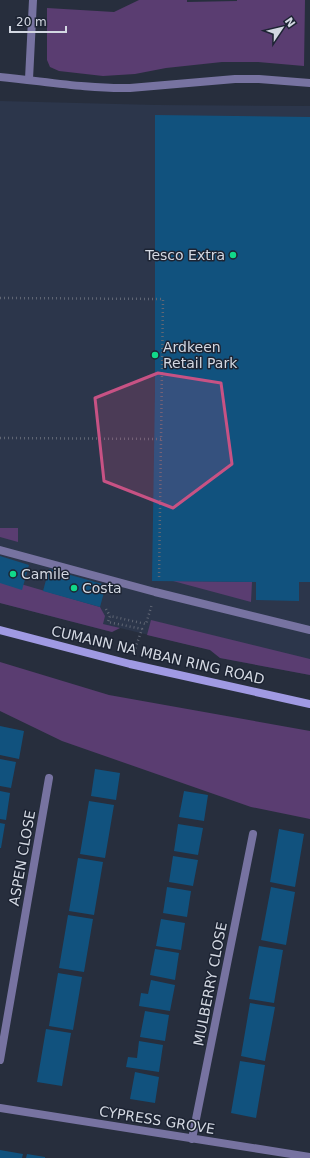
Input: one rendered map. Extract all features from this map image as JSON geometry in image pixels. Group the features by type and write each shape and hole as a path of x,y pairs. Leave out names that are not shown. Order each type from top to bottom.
{"main road":[{"name":"CUMANN NA MBAN RING ROAD","path":"0,630 130,664 310,704"}],"street":[{"path":"29,79 33,0"},
{"path":"0,77 113,88 130,88 235,79 259,79 310,84"},
{"path":"0,550 155,592 310,630"},
{"name":"ASPEN CLOSE","path":"0,1060 49,778"},
{"name":"MULBERRY CLOSE","path":"192,1139 253,834"},
{"name":"CYPRESS GROVE","path":"0,1108 310,1157"}],"path":[{"path":"0,298 163,299 160,577 146,624 110,616 106,609"},
{"path":"0,438 161,439"},
{"path":"110,616 108,622 142,629 130,664"}],"highlighted area":[{"path":"158,373 221,383 232,464 173,508 104,481 95,398"}],"shaded area":[{"path":"139,0 187,0 187,2 305,0 304,66 258,62 222,62 166,68 135,74 103,76 59,71 50,67 47,60 47,8 114,12"},
{"name":"Ardkeen Retail Park","path":"0,101 156,105 310,106 310,675 220,658 210,650 120,628 112,632 0,603"},
{"path":"0,528 18,528 18,542 0,537"},
{"path":"0,578 100,607 105,616 103,624 120,628 112,632 0,603"},
{"path":"173,581 252,582 251,602"},
{"path":"151,620 310,659 310,675 220,658 210,650 147,635"},
{"path":"0,662 109,695 310,731 310,819 251,807 62,741 0,711"}],"building":[{"path":"155,115 310,117 310,582 299,582 299,601 256,600 256,582 152,581 155,392"},
{"name":"Camile","path":"0,556 29,565 22,590 0,583"},
{"name":"Costa","path":"49,569 106,585 100,607 43,591"},
{"path":"0,726 24,731 19,759 0,755"},
{"path":"0,759 16,762 11,788 0,786"},
{"path":"95,769 120,773 116,800 91,796"},
{"path":"0,791 10,793 6,820 0,819"},
{"path":"184,791 208,795 204,821 179,817"},
{"path":"89,801 114,805 105,858 80,854"},
{"path":"0,823 5,824 1,848 0,848"},
{"path":"178,824 203,828 198,855 174,851"},
{"path":"279,829 304,834 295,887 270,882"},
{"path":"173,856 198,860 193,886 169,882"},
{"path":"78,858 103,862 94,915 69,911"},
{"path":"167,887 191,891 187,917 163,913"},
{"path":"271,887 295,892 286,945 261,940"},
{"path":"68,915 93,919 84,972 59,968"},
{"path":"161,919 185,923 181,950 156,946"},
{"path":"259,946 283,950 274,1003 249,999"},
{"path":"155,949 179,953 175,980 150,975"},
{"path":"58,973 82,977 73,1030 49,1026"},
{"path":"151,980 175,985 170,1011 139,1006 141,993 148,994"},
{"path":"250,1003 275,1007 265,1061 241,1056"},
{"path":"145,1011 169,1015 165,1041 140,1037"},
{"path":"46,1029 71,1033 62,1086 37,1082"},
{"path":"139,1041 163,1045 159,1072 126,1067 128,1057 137,1058"},
{"path":"240,1061 265,1065 256,1118 231,1113"},
{"path":"135,1072 159,1077 155,1103 130,1099"},
{"path":"0,1150 23,1154 22,1158 0,1158"},
{"path":"27,1154 45,1157 45,1158 26,1158"}],"place":[{"name":"Tesco Extra","path":"233,255"},
{"name":"Ardkeen Retail Park","path":"155,355"},
{"name":"Camile","path":"13,574"},
{"name":"Costa","path":"74,588"}]}
